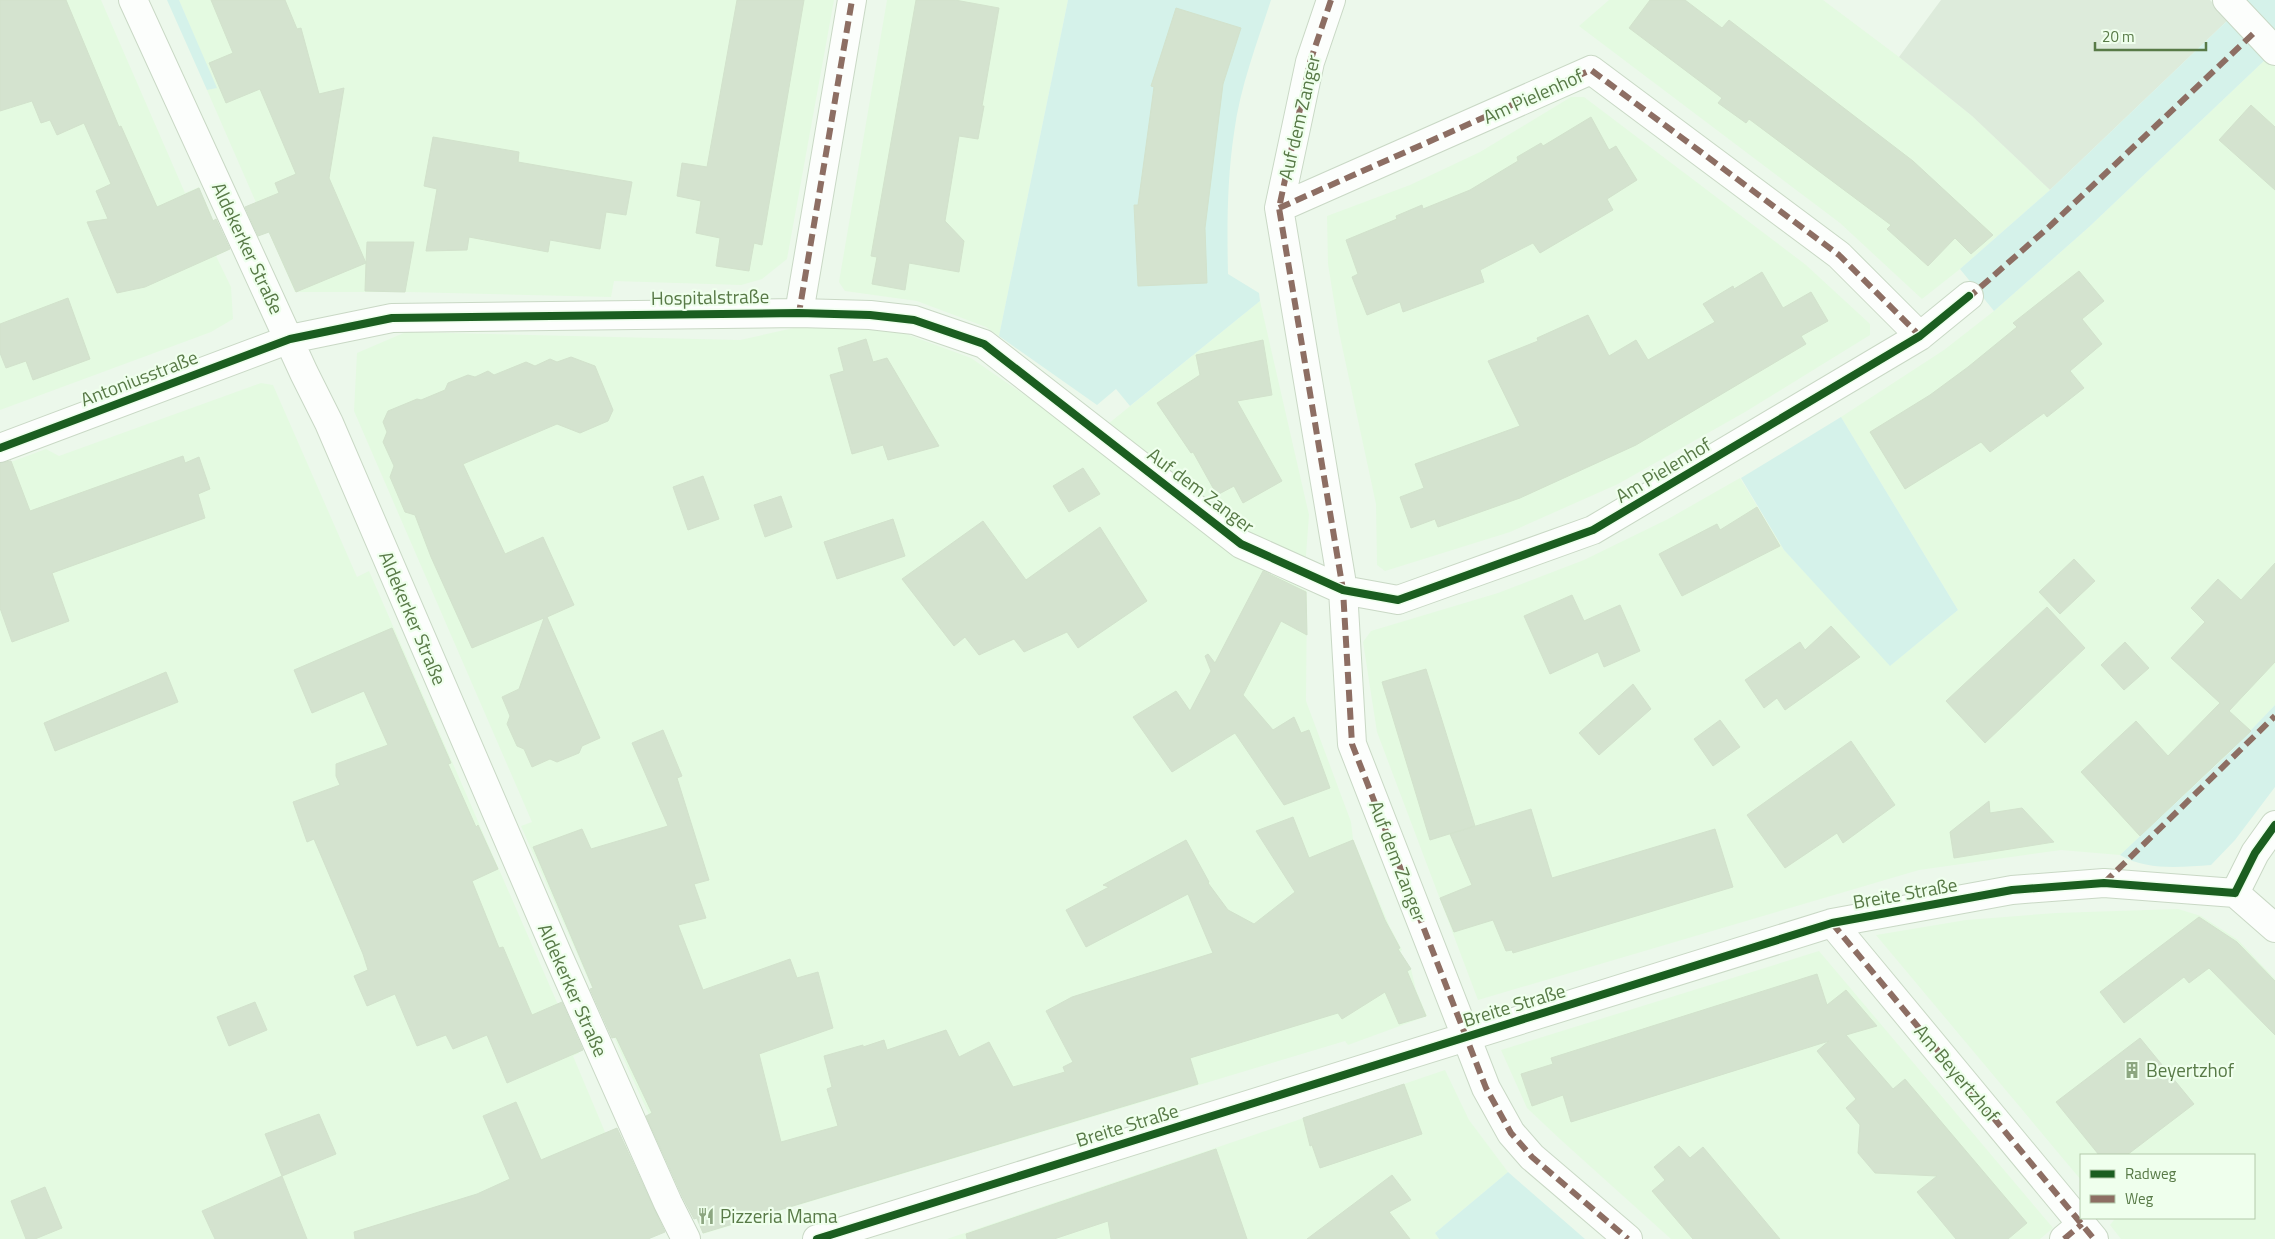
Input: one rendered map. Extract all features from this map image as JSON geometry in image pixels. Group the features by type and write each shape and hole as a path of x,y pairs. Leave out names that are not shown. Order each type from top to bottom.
{"street":[{"name":"Aldekerker Straße","path":"133,0 304,373 329,422 553,944 668,1203 686,1239"},
{"path":"799,313 852,0"},
{"name":"Auf dem Zanger","path":"1331,0 1310,62 1279,208 1343,590 1352,744 1467,1036"},
{"path":"2227,0 2275,51"},
{"name":"Am Pielenhof","path":"1279,208 1591,70 1839,255 1920,336"},
{"name":"Am Pielenhof","path":"1343,590 1398,600 1593,530 1920,336 1970,296"},
{"name":"Hospitalstraße","path":"290,339 392,318 799,313 870,315 914,320 984,344 1099,432"},
{"name":"Antoniusstraße","path":"0,448 290,339"},
{"name":"Auf dem Zanger","path":"1099,432 1242,544 1343,590"},
{"path":"2275,825 2255,853 2235,893 2275,928"},
{"name":"Breite Straße","path":"817,1239 1832,922 2012,890 2104,883 2235,893"},
{"name":"Am Beyertzhof","path":"1832,922 2080,1234"},
{"path":"1467,1036 1486,1088 1511,1133 1532,1157 1628,1239"}],"shaded area":[{"path":"0,0 101,0 185,193 199,187 227,251 216,256 231,287 233,319 211,332 0,410"},
{"path":"167,0 179,0 217,88 207,90"},
{"path":"179,0 834,0 787,259 762,279 741,285 614,281 611,297 408,292 295,292 207,90 216,88"},
{"path":"887,0 1068,0 999,336 986,327 917,301 845,291 839,282"},
{"path":"1068,0 1271,0 1240,99 1230,168 1228,203 1228,274 1259,293 1260,301 1130,406 1116,389 1097,405 999,336"},
{"path":"1609,0 1823,0 1899,57 1972,116 2050,190 1960,269 1922,299 1840,223 1579,26"},
{"path":"1941,0 2210,0 2229,19 2050,190 1972,116 1899,57"},
{"path":"2245,0 2275,0 2275,35"},
{"path":"2229,19 2266,59 2089,227 1994,311 1960,269 2050,190"},
{"path":"2266,59 2275,67 2275,705 2229,753 2120,855 2061,850 1919,870 1478,1000 1377,732 1363,642 1371,631 1498,593 1584,560 1668,519 1740,478 1784,550 1891,665 1958,610 1841,417 1944,350 1994,311 2089,227"},
{"path":"1571,97 1584,97 1806,265 1870,324 1870,335 1745,412 1618,484 1510,532 1385,571 1377,565 1376,504 1339,332 1328,264 1327,216 1410,185 1480,152"},
{"path":"1260,301 1309,515 1305,568 1239,533 1108,424"},
{"path":"816,323 839,323 906,334 971,358 1107,452 1242,556 1307,591 1306,701 1351,822 1353,839 1389,925 1402,950 1400,952 1411,969 1416,990 1427,1016 1348,1045 1345,1041 703,1234 521,826 532,822 354,411 357,353 406,332 740,340"},
{"path":"261,383 273,385 357,577 369,571 579,1053 573,1056 650,1239 0,1239 0,466 46,449 59,456"},
{"path":"1841,417 1958,610 1890,666 1784,550 1741,478"},
{"path":"2275,705 2275,787 2235,840 2211,865 2153,866 2142,864 2120,855 2229,753"},
{"name":"Beyertzhof","path":"2178,909 2201,916 2238,940 2275,979 2275,1239 2121,1239 2110,1225 2114,1219 2255,1219 2255,1154 2080,1154 2080,1179 1876,935 1966,920 2056,913"},
{"path":"1819,951 2053,1228 2040,1239 1671,1239 1527,1108 1501,1050"},
{"path":"1445,1070 1469,1120 1508,1172 1435,1233 1439,1239 947,1239"},
{"path":"1508,1172 1585,1239 1439,1239 1435,1233"}],"building":[{"path":"0,0 66,0 119,127 121,126 157,207 199,188 213,221 216,219 230,249 145,287 117,293 87,222 108,219 96,191 111,184 84,123 57,135 50,120 41,123 32,101 0,111"},
{"path":"211,0 285,0 297,29 301,28 319,94 344,88 329,178 366,263 296,292 269,232 258,236 245,207 279,193 275,183 296,174 260,89 226,103 209,63 233,53"},
{"path":"737,0 804,0 762,245 754,243 749,271 716,266 720,238 696,233 701,201 677,196 682,163 707,167"},
{"path":"916,0 955,0 999,8 978,139 959,136 945,221 964,241 959,272 909,263 905,290 872,284 877,257 871,256"},
{"path":"1650,0 1685,0 1722,28 1729,20 1913,161 1993,235 1971,254 1955,238 1928,266 1887,229 1891,225 1749,119 1746,123 1718,103 1722,98 1629,28"},
{"path":"1176,8 1241,28 1223,84 1205,228 1207,283 1138,286 1134,205 1138,205 1154,87 1151,86"},
{"path":"2251,105 2275,127 2275,190 2219,140"},
{"path":"1591,117 1609,150 1616,146 1637,180 1607,199 1613,210 1540,253 1533,243 1480,270 1484,282 1403,312 1400,302 1367,315 1352,277 1358,274 1346,240 1397,219 1396,216 1422,205 1423,209 1470,190 1518,161 1517,157 1541,143 1543,146"},
{"path":"433,137 519,152 518,162 632,182 626,215 606,212 600,249 550,240 548,252 469,237 467,250 426,251 437,189 424,186"},
{"path":"367,242 414,242 405,292 365,291"},
{"path":"2079,271 2104,301 2082,319 2102,344 2070,371 2084,388 2047,417 2044,413 1990,452 1981,442 1905,489 1870,432 1930,395 1968,367 2017,327 2013,323"},
{"path":"1762,272 1783,308 1811,292 1828,321 1801,336 1806,344 1636,445 1520,498 1438,527 1435,519 1411,528 1400,497 1424,488 1415,464 1520,426 1488,361 1538,341 1537,338 1588,315 1609,356 1636,340 1648,360 1715,322 1703,304 1733,286 1734,289"},
{"path":"68,298 90,359 33,380 26,361 6,368 0,353 0,324"},
{"path":"866,339 873,362 887,358 939,446 888,460 883,445 852,454 830,375 844,371 838,348"},
{"path":"1263,340 1272,395 1237,401 1282,481 1243,503 1234,486 1217,495 1193,452 1191,453 1157,403 1200,375 1196,355"},
{"path":"571,357 595,366 613,410 608,421 580,433 557,424 463,464 505,554 543,537 574,605 547,617 600,738 582,746 579,753 557,762 550,759 532,767 524,749 517,746 507,724 510,716 502,697 519,689 544,618 472,648 431,557 415,515 405,512 390,477 394,466 383,442 387,432 383,422 388,411 445,390 448,383 468,375 475,377 488,371 494,375 526,362 535,366 550,359 557,362"},
{"path":"183,456 185,463 199,457 210,489 198,494 205,518 52,573 69,621 12,642 0,608 0,463 11,461 30,511"},
{"path":"1083,468 1100,494 1069,512 1053,486"},
{"path":"703,476 719,519 688,530 673,487"},
{"path":"781,496 792,527 765,537 754,505"},
{"path":"1757,507 1780,546 1682,596 1659,554 1717,524 1720,530"},
{"path":"893,519 905,556 837,579 824,542"},
{"path":"983,521 1026,580 1100,527 1147,601 1078,648 1067,632 1024,652 1014,639 979,655 965,637 954,646 902,579"},
{"path":"2074,559 2095,581 2060,614 2039,592"},
{"path":"2275,563 2275,662 2229,711 2251,731 2140,836 2081,772 2136,721 2168,756 2220,703 2171,658 2205,622 2191,608 2218,579 2241,600"},
{"path":"1263,571 1306,592 1307,635 1281,621 1243,695 1273,730 1294,717 1301,733 1309,730 1330,788 1284,805 1235,733 1172,772 1133,717 1176,691 1190,711 1211,671 1205,656 1208,654 1215,663"},
{"path":"1572,595 1584,621 1620,605 1640,651 1604,667 1598,652 1550,674 1524,616"},
{"path":"2047,607 2085,648 1985,743 1946,701"},
{"path":"1831,626 1860,657 1785,710 1777,698 1764,708 1745,680 1800,642 1805,650"},
{"path":"392,628 451,763 448,764 476,827 478,825 498,869 472,881 499,948 503,947 532,1015 562,1002 583,1050 507,1083 487,1035 453,1049 446,1035 417,1046 395,994 367,1006 354,976 368,970 363,954 314,839 307,842 293,802 340,785 336,776 336,764 388,745 364,691 312,713 294,670"},
{"path":"2125,642 2149,668 2124,690 2101,665"},
{"path":"1426,669 1475,826 1430,840 1382,682"},
{"path":"166,672 178,702 55,751 44,723"},
{"path":"1633,684 1651,709 1599,755 1579,733"},
{"path":"1720,720 1740,747 1713,766 1694,739"},
{"path":"663,730 682,776 677,778 709,880 694,884 706,918 678,925 703,990 790,959 797,978 818,972 833,1028 759,1054 781,1142 838,1126 827,1089 832,1087 824,1056 863,1045 863,1047 884,1040 887,1050 946,1030 959,1057 989,1042 1013,1087 1065,1072 1063,1067 1073,1062 1046,1011 1072,997 1213,953 1188,894 1086,947 1066,910 1109,887 1103,885 1186,840 1208,883 1228,910 1254,924 1295,892 1256,831 1293,817 1309,858 1353,840 1385,920 1400,948 1398,949 1411,969 1407,971 1426,1016 1399,1024 1385,992 1342,1019 1338,1013 1190,1058 1198,1084 703,1233 697,1218 694,1219 682,1196 646,1116 652,1113 616,1037 612,1038 590,989 593,988 533,847 582,829 591,849 668,826 632,743"},
{"path":"1851,741 1895,805 1843,843 1837,833 1785,868 1747,815"},
{"path":"1989,801 1990,813 2022,808 2054,842 1954,858 1950,832"},
{"path":"1531,809 1552,878 1715,829 1733,887 1513,953 1512,950 1506,951 1493,920 1454,932 1440,898 1472,885 1450,834"},
{"path":"2199,917 2237,942 2275,981 2275,1035 2209,968 2189,983 2184,977 2124,1023 2100,992"},
{"path":"1817,974 1827,1005 1846,990 1877,1026 1846,1035 1893,1089 1905,1079 2027,1223 2008,1239 1956,1239 1917,1192 1937,1176 1875,1173 1858,1153 1860,1125 1846,1108 1856,1099 1817,1051 1829,1041 1571,1122 1563,1095 1532,1106 1521,1074 1553,1064 1551,1058"},
{"path":"255,1002 267,1030 229,1046 217,1017"},
{"name":"Beyertzhof","path":"2140,1038 2194,1104 2128,1154 2098,1154 2056,1102"},
{"path":"1404,1084 1422,1134 1320,1168 1312,1145 1310,1146 1303,1118"},
{"path":"516,1102 541,1160 617,1128 665,1232 648,1239 355,1239 354,1232 477,1194 510,1179 483,1116"},
{"path":"319,1114 336,1154 282,1176 265,1134"},
{"path":"1679,1146 1690,1158 1703,1147 1780,1239 1693,1239 1652,1191 1665,1180 1654,1167"},
{"path":"1216,1149 1247,1239 1111,1239 1108,1221 1054,1239 967,1239 966,1234"},
{"path":"1392,1175 1411,1200 1389,1212 1410,1239 1307,1239"},
{"path":"282,1176 307,1239 215,1239 202,1211"},
{"path":"45,1187 62,1228 35,1239 26,1239 11,1201"}],"marked path":[{"path":"795,313 799,313 852,0"},
{"path":"1331,0 1310,62 1279,208 1343,590 1352,744 1486,1088 1511,1133 1532,1157 1628,1239"},
{"path":"1967,299 2050,226 2256,31"},
{"path":"1279,208 1591,70 1839,255 1920,336"},
{"path":"2104,883 2275,716"},
{"path":"1832,923 2094,1239"},
{"path":"2064,1239 2082,1224"}],"cycle path":[{"path":"0,448 290,339 392,318 799,313 870,315 914,320 984,344 1241,544 1343,590 1398,600 1593,530 1920,336 1969,296"},
{"path":"2235,893 2255,853 2275,825"},
{"path":"817,1239 1832,923 2012,890 2104,883 2235,893"}],"place":[{"name":"Beyertzhof","path":"2132,1070"},
{"name":"Pizzeria Mama","path":"706,1216"}]}
